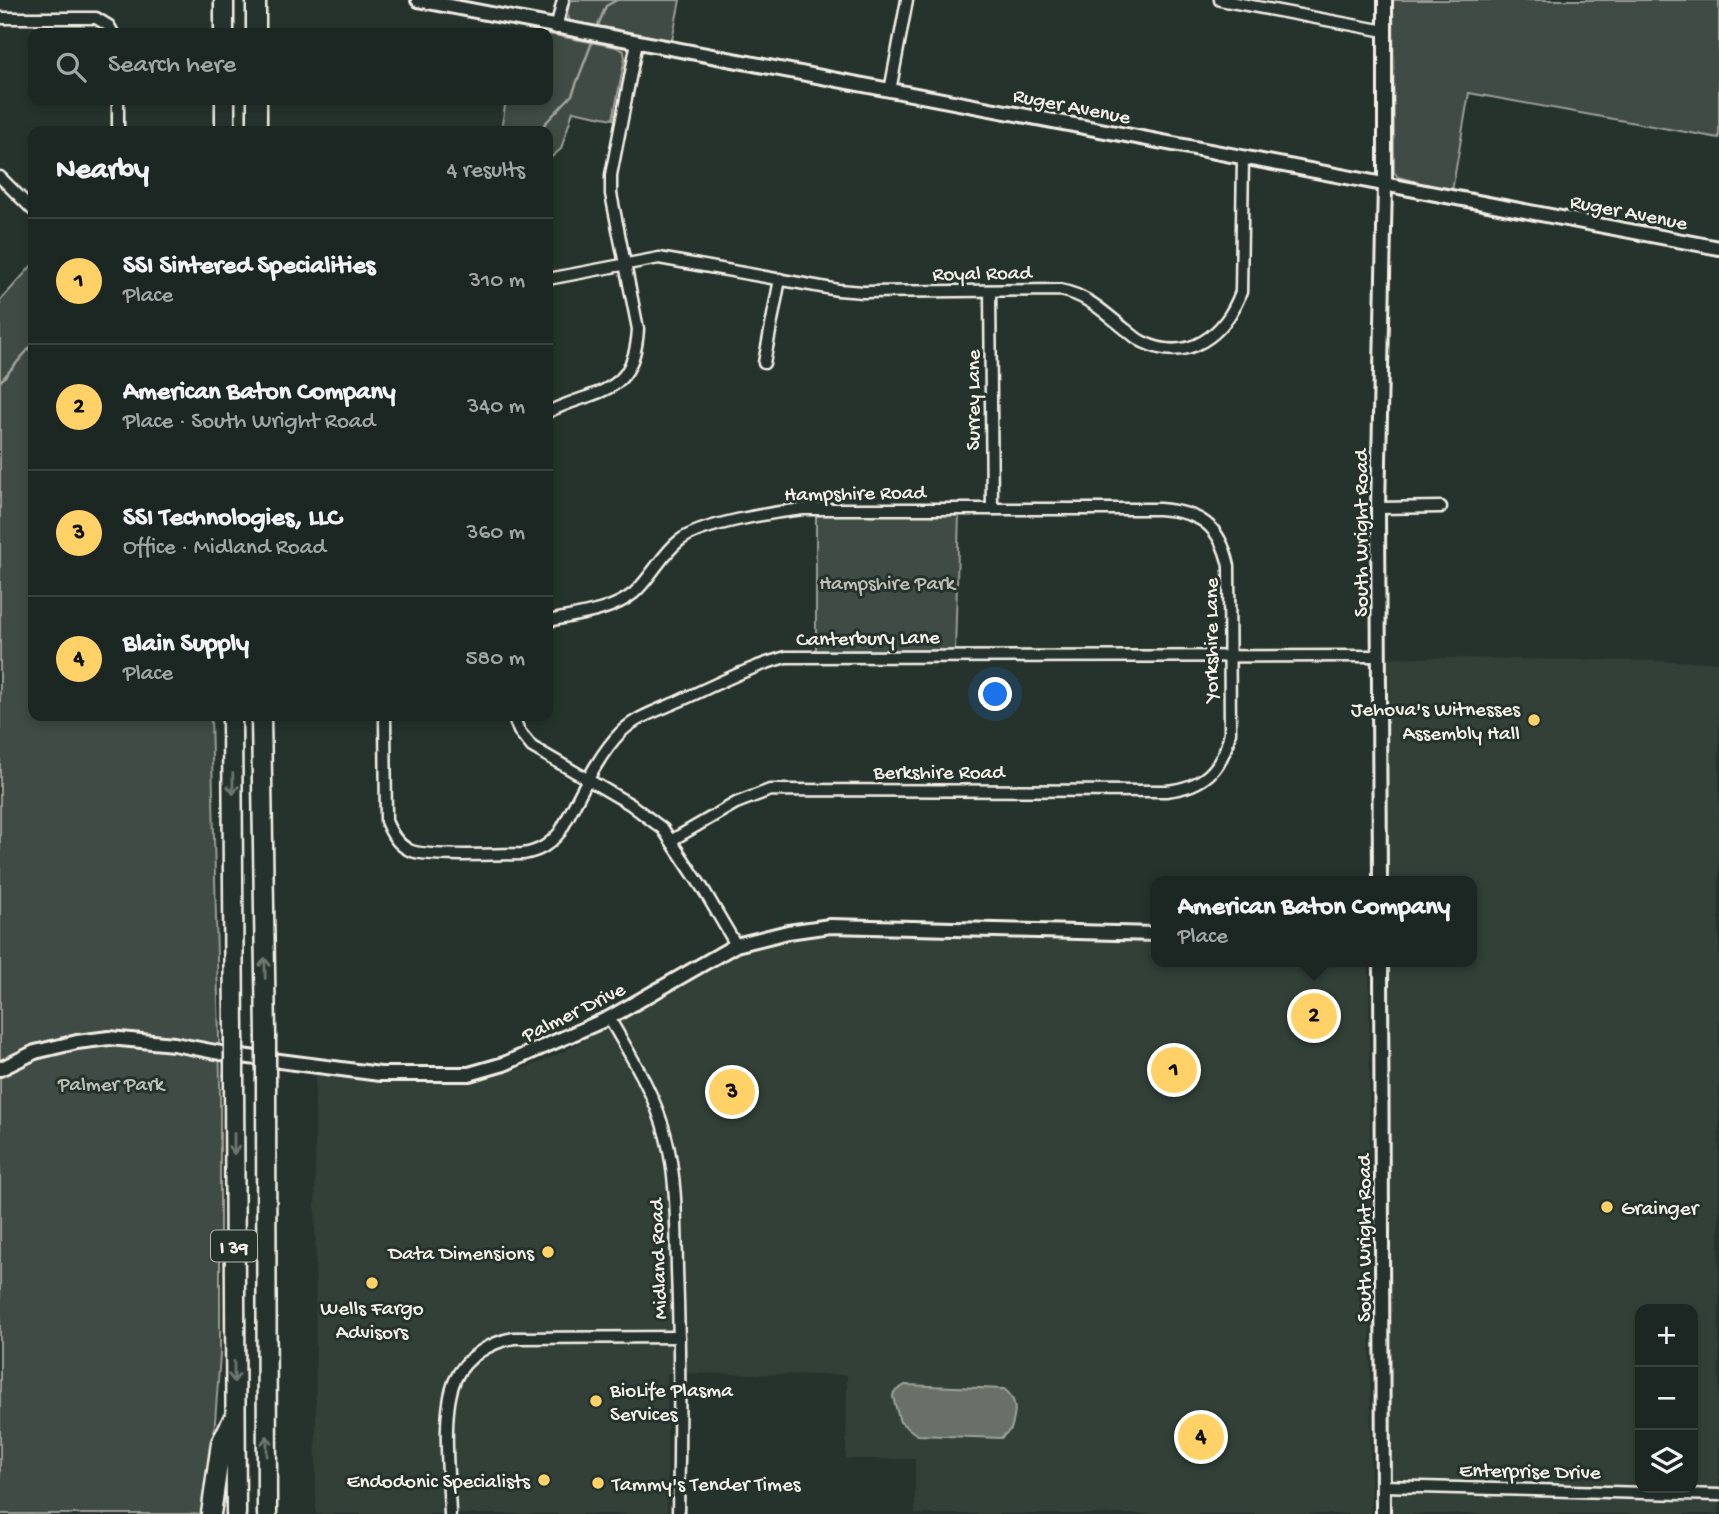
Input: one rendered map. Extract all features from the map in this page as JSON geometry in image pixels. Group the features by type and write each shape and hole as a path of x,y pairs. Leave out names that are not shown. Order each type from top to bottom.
{"highway":[{"path":"224,0 225,28"},
{"path":"256,0 256,28"},
{"path":"225,105 225,126"},
{"path":"257,105 257,126"},
{"name":"I 39","path":"232,721 236,1514"},
{"name":"I 39","path":"261,721 266,1036 267,1514"},
{"path":"211,1514 221,1443 234,1415"},
{"path":"267,1478 280,1514"}],"street":[{"name":"Ruger Avenue","path":"418,0 1719,248"},
{"path":"556,28 563,0"},
{"path":"890,91 907,0"},
{"path":"1220,0 1244,2 1385,31"},
{"name":"South Wright Road","path":"1380,876 1378,508 1385,184 1385,0"},
{"path":"0,18 96,18 110,28"},
{"path":"553,410 607,390 622,378 632,364 637,348 638,329 612,210 611,175 637,42"},
{"path":"118,105 118,126"},
{"name":"Royal Road","path":"553,278 659,258 863,292 1060,290 1076,293 1091,301 1141,341 1161,348 1183,348 1203,342 1221,329 1234,312 1241,292 1243,157"},
{"path":"0,177 28,205"},
{"path":"764,363 780,279"},
{"name":"Surrey Lane","path":"990,291 992,509"},
{"path":"1378,508 1441,507"},
{"name":"Hampshire Road","path":"553,620 599,610 633,594 680,540 696,532 781,512 803,509 1159,509 1196,516"},
{"name":"Yorkshire Lane","path":"1196,516 1219,536 1226,550 1229,566 1230,732 1227,750 1213,772"},
{"name":"Canterbury Lane","path":"385,721 386,821 399,843 418,854 523,854 538,851 550,844 560,832 610,743 624,729 639,719 766,663 786,657 1379,656"},
{"path":"515,721 519,731 532,747 629,804 663,829 736,945"},
{"name":"Berkshire Road","path":"672,840 736,803 770,790 1166,791 1196,785 1213,772"},
{"name":"Palmer Drive","path":"0,1069 35,1052 109,1038 174,1044 226,1054 380,1074 468,1074 505,1064 609,1018 736,945 788,932 830,926 1151,934"},
{"name":"South Wright Road","path":"1381,967 1383,1514"},
{"name":"Midland Road","path":"609,1018 648,1086 666,1136 674,1185 679,1337 678,1514"},
{"path":"450,1514 448,1408 455,1379 473,1356 500,1340 514,1338 679,1337"},
{"name":"Enterprise Drive","path":"1383,1486 1719,1495"}],"shaded area":[{"path":"1387,657 1719,662 1719,1514 1389,1514 1388,967 1477,967 1477,876 1388,876"},
{"path":"853,932 1151,941 1151,967 1369,967 1371,1514 915,1514 915,1459 846,1459 847,1375 667,1373 667,1514 316,1514 315,1071 385,1081 453,1083 526,1068 563,1052 713,965 749,949 803,935"},
{"path":"905,1385 1004,1389 1012,1397 1015,1407 1011,1429 1001,1438 917,1435 900,1422 893,1397 894,1392"}],"green space":[{"path":"570,0 680,0 672,40 570,21 567,14"},
{"path":"1393,0 1719,0 1719,138 1469,93 1452,191 1398,177 1394,172"},
{"path":"553,35 616,47 624,51 625,58 613,119 573,111 561,149 553,156 553,126 502,126 505,105 553,105"},
{"name":"Palmer Park","path":"28,270 28,721 211,721 220,1080 220,1355 208,1514 0,1514 0,301"},
{"name":"Hampshire Park","path":"816,513 959,513 955,652 816,652"}],"waterway":[{"path":"596,30 606,6 617,0"},
{"path":"543,126 572,95 594,37"},
{"path":"0,382 28,350"}],"place":[{"name":"Jehova's Witnesses Assembly Hall","path":"1534,720"},
{"name":"American Baton Company","path":"1314,1016"},
{"name":"SSI Sintered Specialities","path":"1174,1070"},
{"name":"SSI Technologies, LLC","path":"732,1092"},
{"name":"Grainger","path":"1607,1207"},
{"name":"Data Dimensions","path":"548,1252"},
{"name":"Wells Fargo Advisors","path":"372,1283"},
{"name":"BioLife Plasma Services","path":"596,1401"},
{"name":"Blain Supply","path":"1201,1437"},
{"name":"Endodonic Specialists","path":"544,1480"},
{"name":"Tammy's Tender Times","path":"598,1483"}]}
